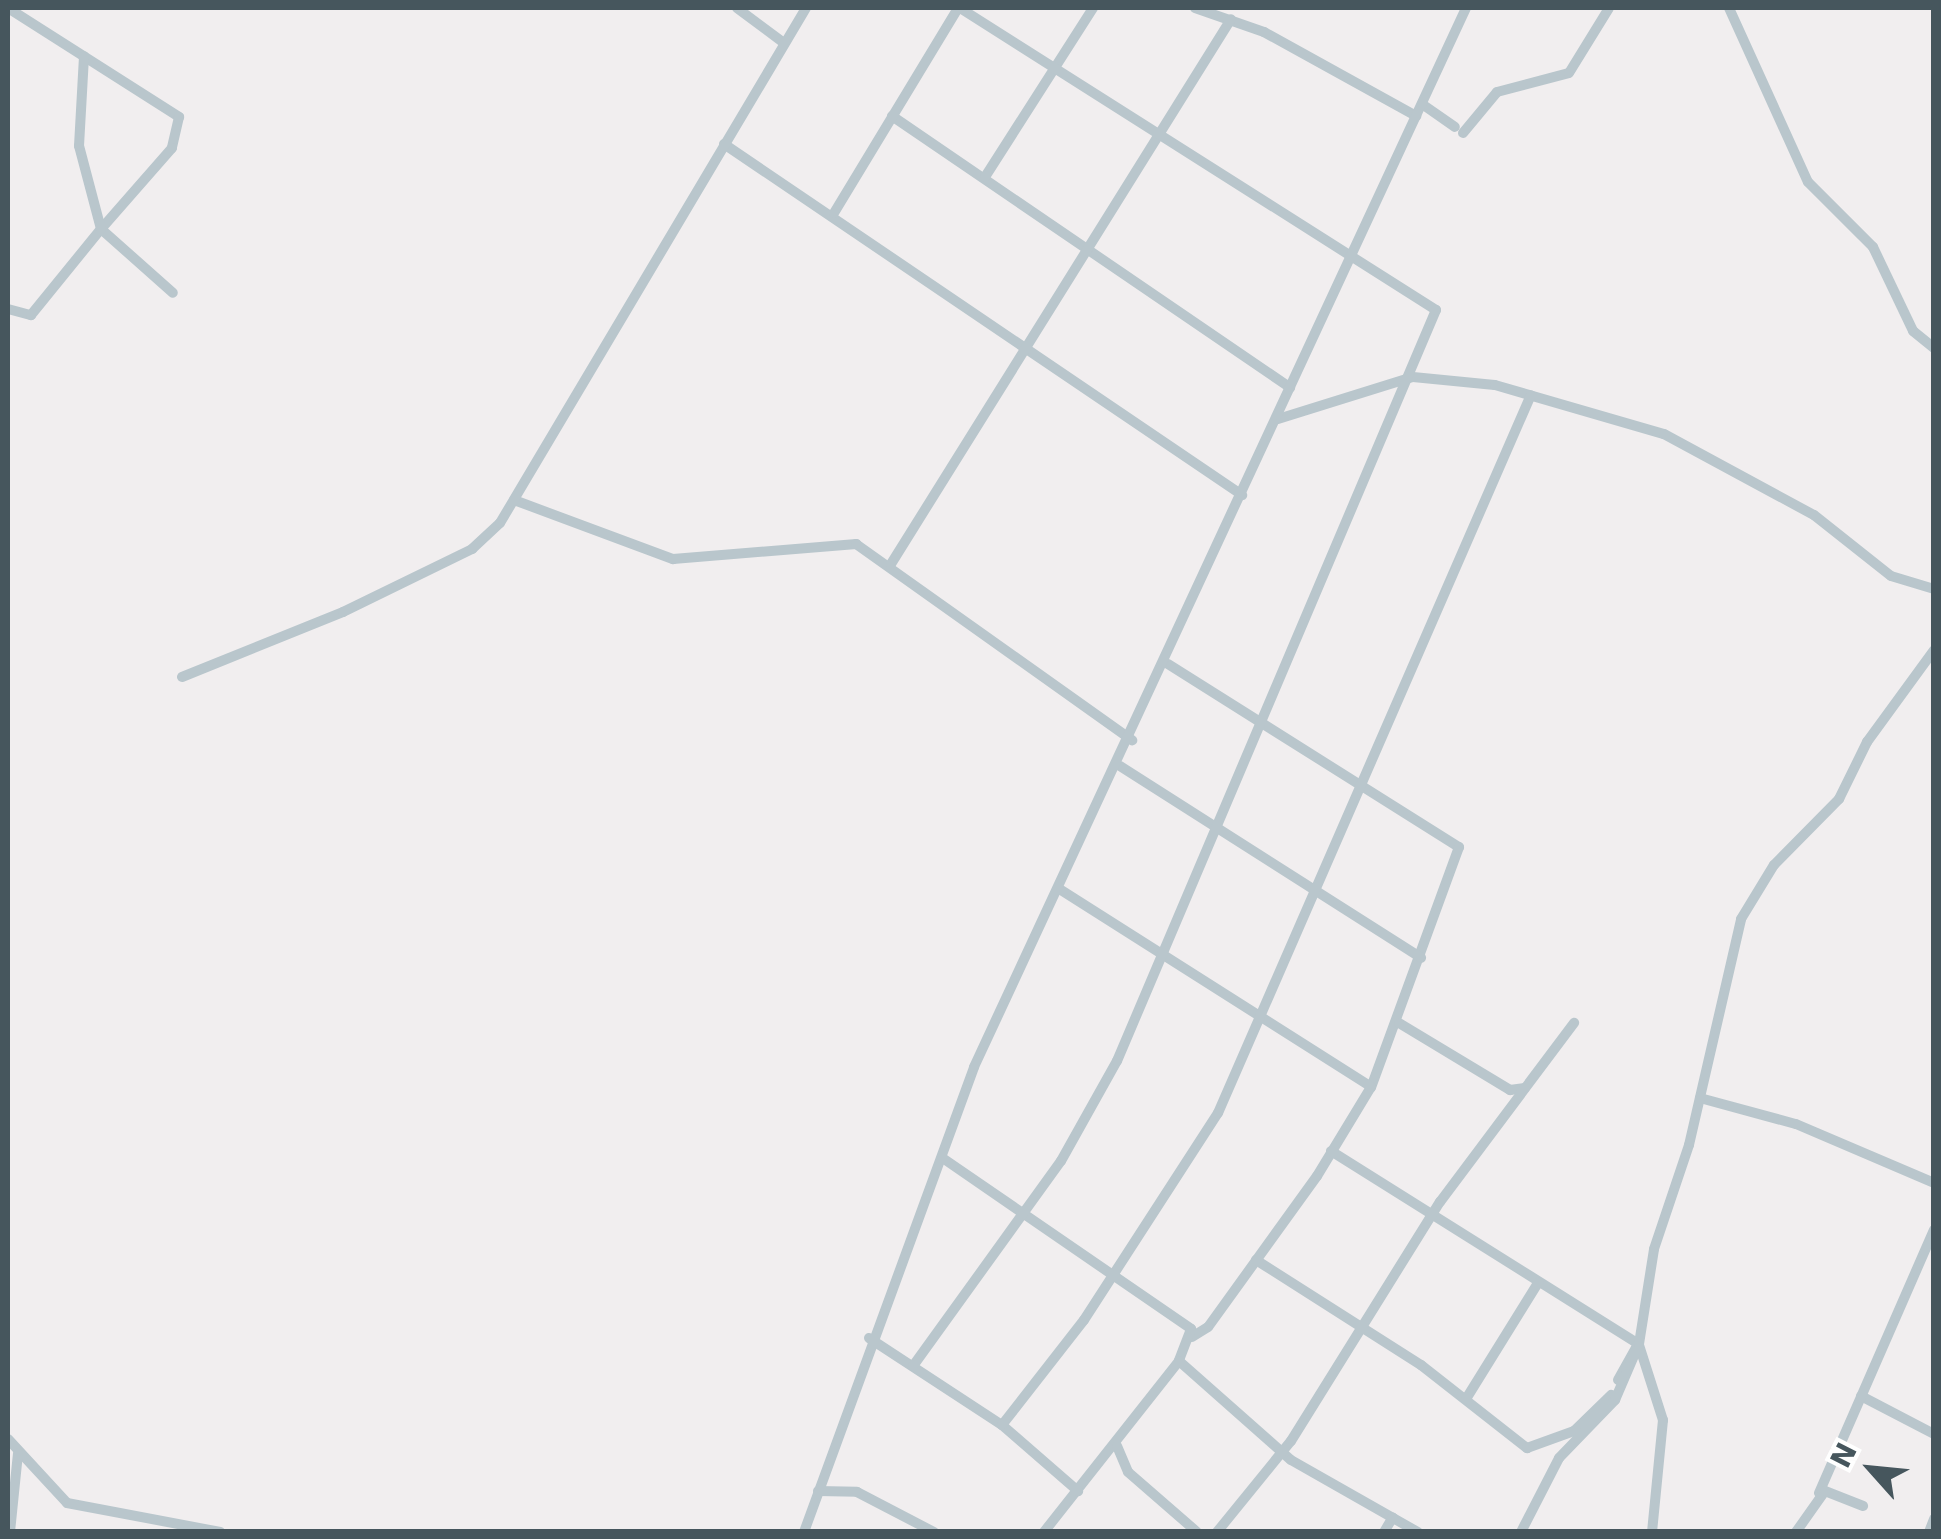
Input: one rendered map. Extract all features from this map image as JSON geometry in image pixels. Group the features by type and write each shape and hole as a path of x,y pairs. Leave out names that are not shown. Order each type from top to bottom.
{"street":[{"path":"8,8 164,103 181,126 31,315 8,309"},
{"path":"737,8 784,43"},
{"path":"182,677 472,549 514,500 806,8"},
{"path":"834,213 958,8 1353,252 1436,310 1414,377 1164,955 1094,1104 1024,1214 914,1366"},
{"path":"985,178 1093,8"},
{"path":"1195,8 1231,19 1416,116"},
{"path":"800,1532 818,1491 869,1338 944,1159 974,1067 1168,664 1290,387 1466,8"},
{"path":"1422,104 1459,130 1475,108 1497,92 1570,74 1609,8"},
{"path":"1729,8 1808,182 1872,247 1913,331 1934,348"},
{"path":"891,564 1231,19"},
{"path":"84,56 78,146 101,230 173,293"},
{"path":"892,116 1290,387"},
{"path":"724,144 834,213 1024,348 1242,494"},
{"path":"1278,419 1414,377 1531,395 1664,434 1814,515 1892,576 1934,589"},
{"path":"1002,1425 1200,1146 1261,1017 1531,395"},
{"path":"514,500 661,558 846,542 891,564 1132,740"},
{"path":"1521,1532 1559,1458 1615,1400 1639,1344 1654,1249 1700,1098 1741,919 1783,854 1839,798 1867,742 1934,650"},
{"path":"1044,1532 1117,1446 1179,1361 1192,1336 1256,1260 1370,1087 1399,1023 1458,844 1168,664"},
{"path":"1120,766 1315,894 1421,958"},
{"path":"1060,890 1370,1087"},
{"path":"1399,1023 1510,1090 1525,1088"},
{"path":"1218,1532 1280,1451 1434,1218 1574,1023"},
{"path":"1700,1098 1796,1124 1934,1183"},
{"path":"1331,1151 1639,1344 1662,1420 1652,1532"},
{"path":"944,1159 1187,1320 1192,1336"},
{"path":"1796,1532 1819,1493 1934,1230"},
{"path":"1256,1260 1361,1325 1538,1448 1590,1420 1639,1344"},
{"path":"1466,1399 1538,1284"},
{"path":"869,1338 1002,1425 1078,1491"},
{"path":"1179,1361 1280,1451 1418,1532"},
{"path":"1862,1396 1934,1434"},
{"path":"8,1439 66,1503 220,1532"},
{"path":"1117,1446 1128,1472 1197,1532"},
{"path":"10,1532 18,1453"},
{"path":"818,1491 857,1492 934,1532"},
{"path":"1819,1493 1863,1506"},
{"path":"1384,1532 1392,1516"},
{"path":"1929,1532 1934,1519"}]}
